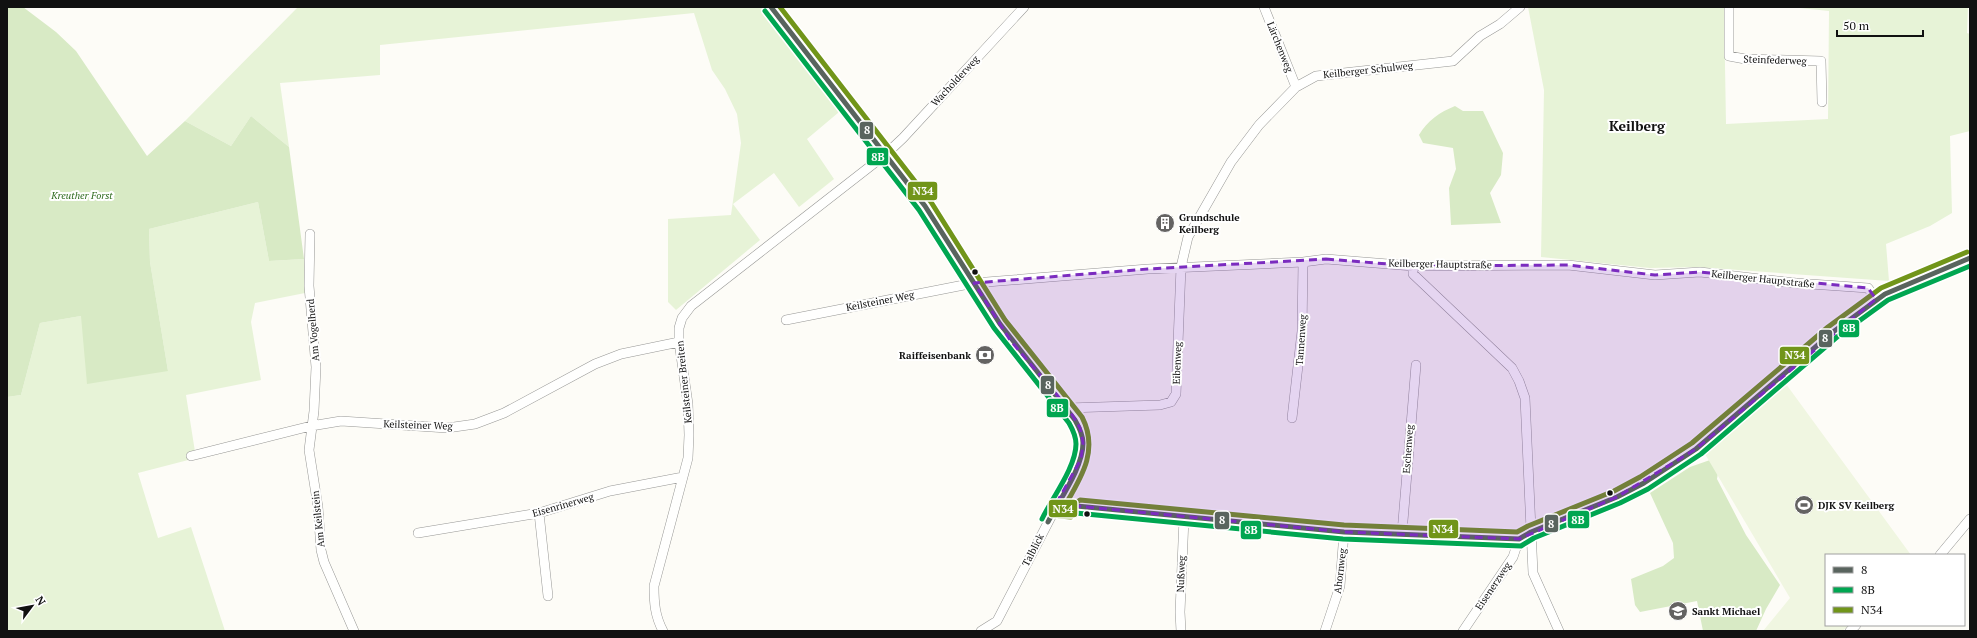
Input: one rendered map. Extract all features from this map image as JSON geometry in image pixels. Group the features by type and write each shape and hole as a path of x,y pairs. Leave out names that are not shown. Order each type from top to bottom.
{"street":[{"name":"Talblick","path":"771,7 941,227 1010,340 1068,408 1080,428 1083,443 1081,459 1056,504 997,621 981,631"},
{"name":"Wacholderweg","path":"886,154 903,138 1024,7"},
{"name":"Lärchenweg","path":"1264,7 1296,86"},
{"name":"Keilberger Schulweg","path":"1181,267 1188,237 1231,162 1259,125 1296,86 1316,76 1453,61 1480,36 1500,24 1520,7"},
{"name":"Steinfederweg","path":"1729,7 1729,56 1745,59 1821,62 1822,102"},
{"name":"Keilsteiner Breiten","path":"662,631 658,623 654,606 654,586 688,458 688,404 678,342 679,328 682,318 691,306 886,154"},
{"name":"Am Vogelherd","path":"310,234 309,286 316,366 312,426"},
{"path":"1056,504 1184,518 1344,532 1402,533 1519,539 1531,532 1617,498 1644,483 1696,449 1834,332 1876,299 1970,258"},
{"name":"Keilberger Hauptstraße","path":"974,283 1181,267 1303,262 1326,259 1413,266 1568,265 1654,275 1700,272 1796,284 1868,288 1876,299"},
{"name":"Tannenweg","path":"1292,418 1302,331 1303,262"},
{"path":"1413,266 1413,274 1512,368 1519,381 1525,398 1533,573 1559,631"},
{"name":"Eibenweg","path":"1068,408 1160,404 1171,402 1176,394 1181,267"},
{"name":"Keilsteiner Weg","path":"786,320 974,283"},
{"name":"Keilsteiner Weg","path":"191,456 312,426 341,421 447,428 475,424 504,413 595,364 621,354 678,342"},
{"name":"Eschenweg","path":"1402,533 1416,365"},
{"name":"Am Keilstein","path":"312,426 309,450 318,507 321,550 324,562 354,631"},
{"name":"Eisenrinerweg","path":"418,533 539,513 610,491 682,477"},
{"path":"539,513 548,596"},
{"name":"Nußweg","path":"1181,631 1180,612 1184,518"},
{"path":"1941,554 1970,519"},
{"name":"Ahornweg","path":"1325,631 1332,614 1340,586 1344,532"},
{"name":"Eisenerzweg","path":"1463,631 1513,557 1519,539"}],"highlighted area":[{"path":"1326,259 1413,266 1568,265 1655,275 1700,272 1868,288 1876,299 1696,449 1617,497 1519,539 1344,532 1056,504 1081,459 1083,443 1080,428 1068,408 1010,340 974,283 1148,269"}],"green space":[{"name":"Kreuther Forst","path":"7,7 23,7 56,32 76,51 147,156 185,121 231,146 251,116 289,147 304,259 269,261 258,202 149,229 150,262 168,371 87,384 81,316 40,323 21,395 7,397"},
{"path":"298,7 766,7 845,107 807,139 834,179 799,207 774,173 733,204 760,240 676,310 668,302 668,219 731,215 741,143 737,114 725,89 712,70 694,13 380,45 380,75 280,83 289,147 251,116 231,146 185,121"},
{"path":"1528,7 1724,7 1726,124 1828,119 1829,11 1790,7 1968,7 1967,33 1970,34 1970,131 1950,136 1952,213 1930,226 1886,244 1889,281 1697,267 1650,268 1541,257 1544,90"},
{"path":"1455,106 1463,111 1483,111 1503,153 1501,175 1490,193 1501,223 1451,225 1449,188 1456,169 1453,148 1423,143 1419,135 1426,125 1434,118"},
{"path":"258,202 269,261 304,259 305,293 255,303 251,322 261,380 186,395 196,458 138,473 158,538 191,527 225,631 7,631 7,397 21,395 40,323 81,316 168,371 150,262 149,229"},
{"name":"DJK SV Keilberg","path":"1786,384 1910,554 1825,554 1825,626 1849,626 1842,631 1763,631 1790,598 1705,454"},
{"path":"1710,460 1720,460 1717,479 1746,535 1780,585 1766,609 1756,631 1703,631 1697,601 1640,612 1635,605 1631,579 1663,566 1674,558 1673,543 1650,493 1690,467"}],"transit line":[{"name":"8","path":"771,7 925,206 1000,324 1075,420 1083,440 1082,453 1070,484 1048,522"},
{"name":"N34","path":"780,7 931,202 1005,320 1082,417 1089,443 1088,456 1079,480 1059,516 1071,517 1074,504 1080,500 1344,525 1517,532 1528,526 1614,491 1640,477 1692,443 1828,327 1881,288 1967,252"},
{"name":"8B","path":"765,11 919,210 994,328 1069,423 1075,436 1075,453 1068,472 1042,519"},
{"name":"8","path":"1056,504 1344,532 1519,539 1531,532 1617,497 1644,483 1696,449 1833,332 1885,294 1970,258"},
{"name":"8B","path":"1055,511 1343,539 1521,546 1534,538 1620,503 1648,489 1701,454 1837,337 1888,300 1970,266"}],"place":[{"name":"Grundschule Keilberg","path":"1165,223"},
{"name":"Raiffeisenbank","path":"985,355"},
{"name":"DJK SV Keilberg","path":"1804,505"},
{"name":"Sankt Michael","path":"1678,611"}],"district":[{"name":"Keilberg","path":"1637,125"}]}
